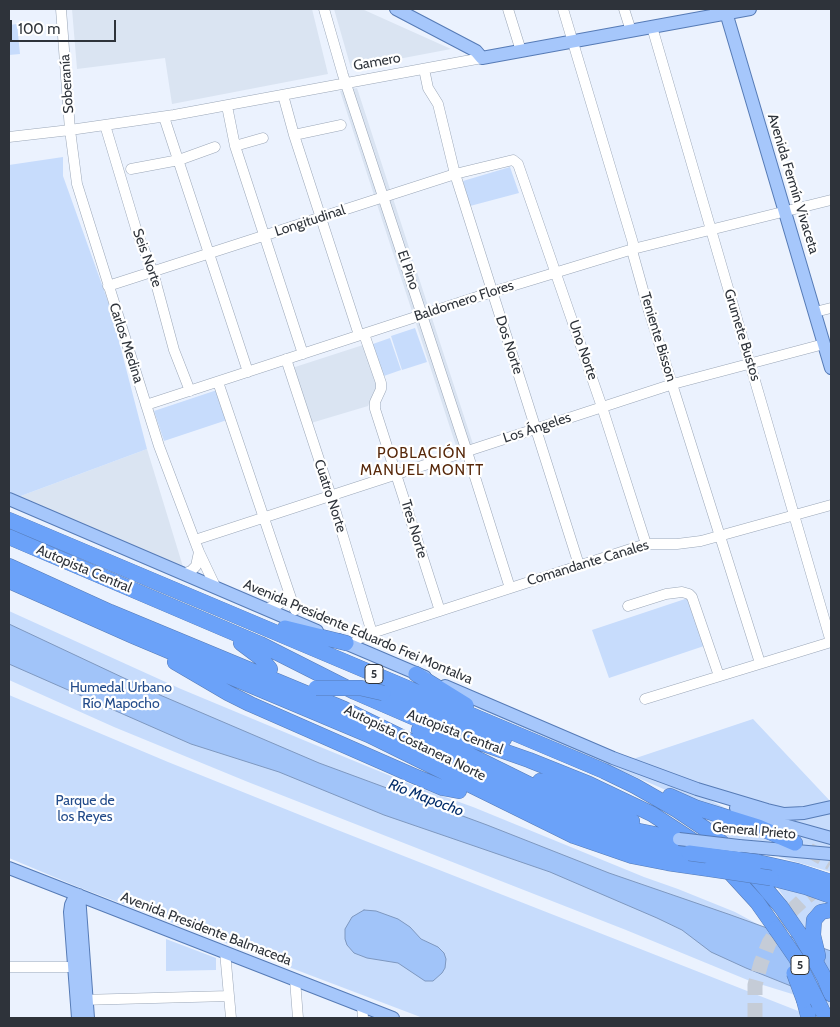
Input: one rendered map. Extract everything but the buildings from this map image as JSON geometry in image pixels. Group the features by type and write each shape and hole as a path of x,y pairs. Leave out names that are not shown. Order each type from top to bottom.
{"highway":[{"name":"Autopista Central","path":"9,520 604,771 660,799 719,840 761,882 808,938 831,994"},
{"name":"Autopista Central","path":"9,537 287,657 355,692 438,728 573,777 664,821 710,854 734,876 775,927 803,970 826,1018"},
{"path":"9,548 64,567 108,579"},
{"name":"Autopista Costanera Norte","path":"9,566 110,612 344,709 580,824 622,839 658,848 689,854 757,862 790,869 831,882"},
{"name":"Autopista Costanera Norte","path":"9,581 133,636 362,732 567,833 610,850 650,860 771,878 831,896"},
{"path":"228,613 350,645"},
{"path":"203,620 253,651 270,669"},
{"path":"133,636 219,689 250,704 414,776 443,788 459,791"},
{"path":"416,674 519,736"},
{"path":"279,681 316,688 361,688 383,693 496,736 578,760"},
{"path":"355,692 418,729 591,815 639,831 676,838"},
{"path":"314,720 333,731 397,760 476,788"},
{"path":"604,771 659,791 697,808 758,827 795,842"},
{"path":"630,804 562,781 548,780 538,782 557,784 568,788 643,827 676,838"},
{"path":"808,938 814,918 821,912 831,910"},
{"path":"775,927 793,970 808,1016"}],"main road":[{"path":"396,9 476,51 482,58"},
{"name":"Gamero","path":"482,58 652,28 726,11 750,9"},
{"name":"Avenida Fermín Vivaceta","path":"726,11 831,368"},
{"name":"Avenida Presidente Eduardo Frei Montalva","path":"9,500 619,761 697,789"},
{"path":"697,789 776,812 804,813 831,807"},
{"name":"General Prieto","path":"697,789 753,815 831,838"},
{"name":"General Prieto","path":"676,838 738,846 831,854"},
{"name":"Avenida Presidente Balmaceda","path":"9,868 295,980 362,1012 393,1018"},
{"path":"77,894 71,905 70,912 82,1000 88,1018"},
{"path":"78,1018 82,1000"}],"street":[{"name":"Soberanía","path":"61,9 70,130"},
{"name":"El Pino","path":"324,9 345,83 467,451 510,588"},
{"path":"508,9 521,51"},
{"name":"Teniente Bisson","path":"563,9 634,243 632,254 760,663"},
{"path":"624,9 631,31"},
{"name":"Grumete Bustos","path":"652,28 831,642"},
{"name":"Gamero","path":"9,137 164,117 482,58"},
{"name":"Dos Norte","path":"424,69 428,88 438,104 455,174 579,565"},
{"name":"Tres Norte","path":"283,95 321,217 361,334 381,384 381,389 375,402 375,409 398,474 440,611"},
{"path":"227,106 235,146 303,354"},
{"path":"164,117 248,372"},
{"name":"Seis Norte","path":"105,125 137,232 153,272 165,319 190,391"},
{"path":"294,135 341,125"},
{"name":"Carlos Medina","path":"70,130 77,184 159,446 199,552 216,588"},
{"path":"235,146 263,138"},
{"path":"131,169 179,160 215,147"},
{"name":"Longitudinal","path":"108,286 455,174 513,160"},
{"name":"Uno Norte","path":"513,160 518,164 556,272 646,544"},
{"name":"Baldomero Flores","path":"146,405 422,314 633,248 831,200"},
{"path":"815,312 831,308"},
{"name":"Los Ángeles","path":"195,540 673,384 824,344"},
{"name":"Cuatro Norte","path":"286,360 331,496 372,633"},
{"path":"218,382 295,610"},
{"name":"Comandante Canales","path":"350,645 372,633 646,544 684,543 721,536 831,505"},
{"path":"183,574 188,573 196,566 199,552"},
{"path":"628,606 666,594 682,592 688,594 692,598 719,676"},
{"path":"265,609 279,604 290,595"},
{"path":"646,699 831,642"},
{"path":"225,952 231,1018"},
{"path":"9,967 79,967"},
{"path":"295,980 298,1018"},
{"path":"82,1000 229,996"}],"shaded area":[{"path":"72,9 312,9 328,74 172,104 165,58 77,69"},
{"path":"334,9 362,9 451,49 351,68"},
{"path":"357,88 473,444 457,449 340,91"},
{"path":"363,345 377,385 368,406 311,423 292,368"},
{"path":"147,449 184,570 18,497"}],"green space":[{"path":"17,24 20,54 9,55 9,25"},
{"path":"63,157 63,176 110,307 147,449 18,497 9,494 9,165"},
{"path":"510,167 519,193 470,206 463,181"},
{"path":"415,328 427,362 402,370 391,336"},
{"path":"390,338 401,370 381,377 370,345"},
{"path":"217,390 227,420 164,441 154,411"},
{"path":"688,598 704,646 609,678 592,630"},
{"name":"Humedal Urbano Río Mapocho","path":"9,611 181,689 313,744 678,889 735,912 761,926 831,953 831,1006 750,981 626,930 248,782 114,727 9,680"},
{"path":"453,694 690,790 737,814 831,843 831,850 732,840 690,810 698,804 482,710"},
{"name":"Parque de los Reyes","path":"9,695 168,762 335,829 816,1018 423,1018 78,887 9,858"},
{"path":"753,719 831,802 800,808 771,807 630,760"},
{"path":"831,810 831,835 756,813"},
{"path":"780,853 831,858 831,872 779,857"},
{"path":"775,884 824,900 824,904 809,913 807,931"},
{"path":"166,939 216,958 216,970 166,971"}],"water":[{"path":"9,624 160,695 319,763 487,825 609,873 831,951 831,1002 711,952 682,930 550,872 384,815 279,772 191,744 9,664"},
{"path":"364,910 376,911 398,919 410,927 421,939 438,947 444,953 446,959 445,968 442,973 433,981 425,981 398,963 367,958 354,953 347,945 345,929 352,917"}],"tunnel":[{"path":"809,850 831,863"},
{"path":"755,1018 755,985 769,943 789,913 806,897 823,885"}],"district":[{"name":"POBLACIÓN MANUEL MONTT","path":"422,462"}],"water label":[{"name":"Río Mapocho","path":"426,798"}]}
